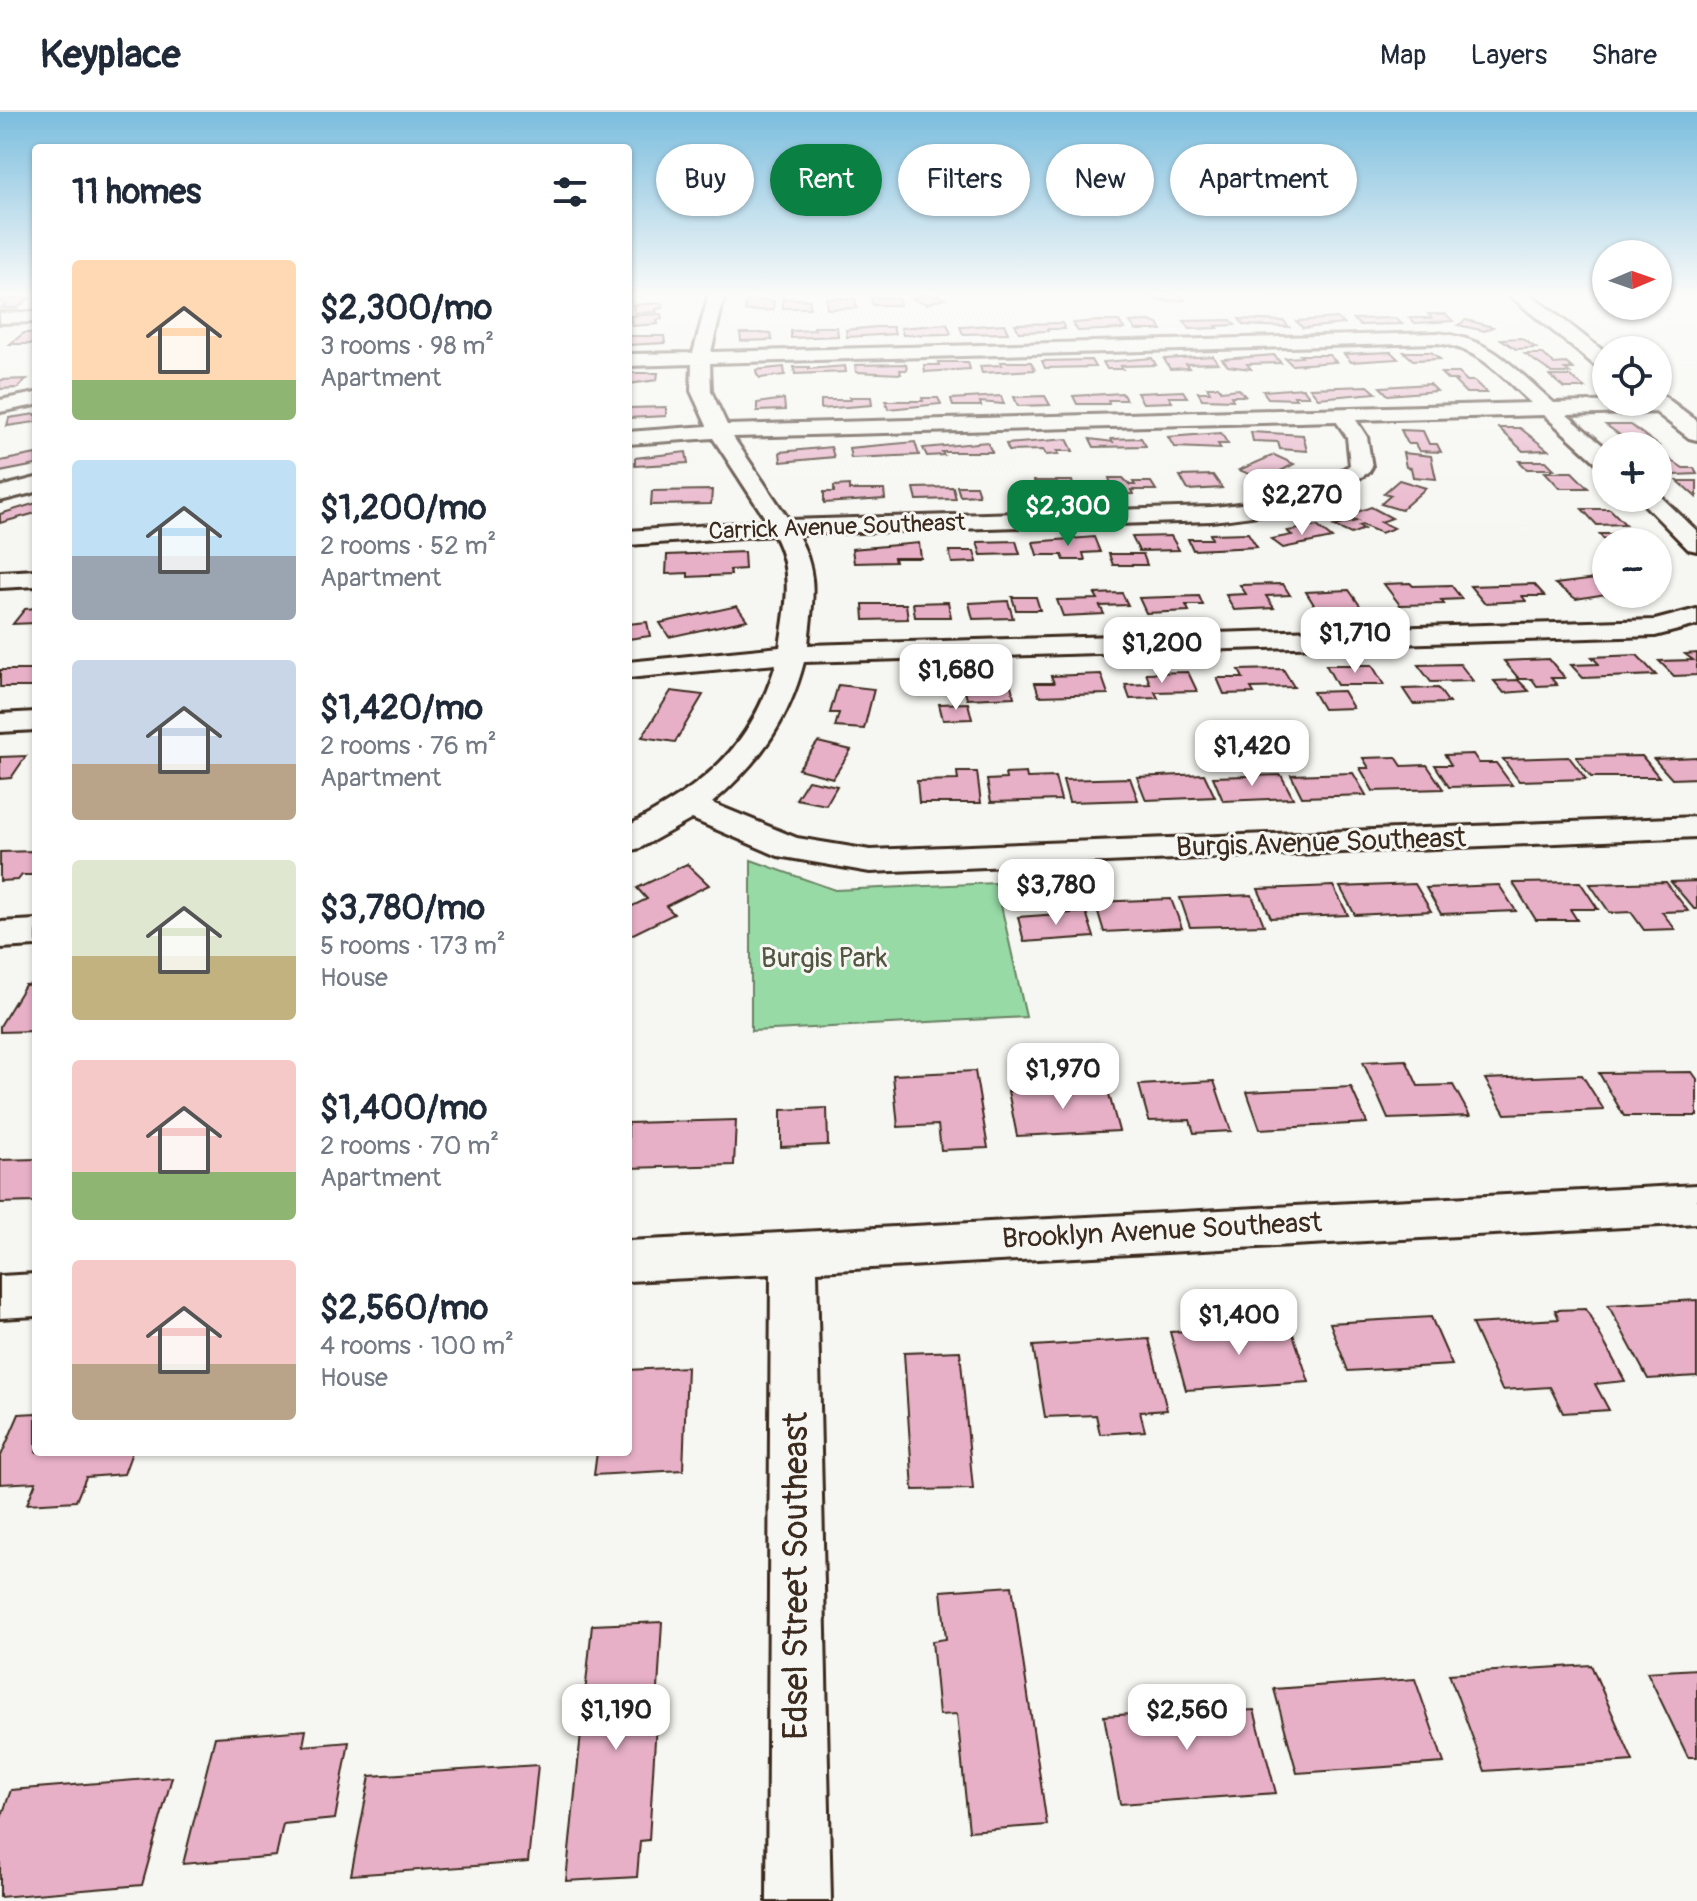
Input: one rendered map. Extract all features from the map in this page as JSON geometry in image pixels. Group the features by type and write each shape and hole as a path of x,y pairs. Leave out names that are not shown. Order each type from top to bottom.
{"main road":[{"path":"1672,407 1697,414"},
{"path":"1672,413 1697,433"}],"street":[{"path":"632,838 690,806 729,772 764,729 783,688 793,654 801,585 797,556 782,527 740,467 701,391 701,377"},
{"path":"1512,377 1592,447"},
{"path":"0,406 32,400"},
{"path":"632,438 722,431 1592,406"},
{"name":"Carrick Avenue Southeast","path":"632,538 782,527 1211,514 1274,509 1314,498 1361,467 1357,437 1341,414"},
{"path":"0,494 32,486"},
{"path":"1664,512 1697,544"},
{"path":"0,580 32,578"},
{"path":"632,670 793,654 1655,628 1697,617"},
{"path":"0,723 32,721"},
{"name":"Burgis Avenue Southeast","path":"690,806 790,848 870,861 1697,827"},
{"path":"0,935 32,933"},
{"name":"Brooklyn Avenue Southeast","path":"632,1261 1697,1204"},
{"name":"Edsel Street Southeast","path":"794,1251 799,1901"},
{"path":"0,1297 32,1295"}],"green space":[{"name":"Burgis Park","path":"751,860 835,890 996,883 1026,1017 751,1031"}],"building":[{"path":"632,377 657,377 632,383"},
{"path":"1445,377 1463,377 1474,381 1487,393 1466,393 1454,381 1458,381"},
{"path":"1552,377 1572,377 1585,388 1564,388"},
{"path":"27,379 18,388 0,389 0,380"},
{"path":"1430,384 1437,391 1388,395 1380,387"},
{"path":"1368,386 1376,393 1318,398 1310,388"},
{"path":"1207,387 1218,387 1221,391 1239,389 1245,396 1231,396 1233,400 1202,399 1198,392 1210,392"},
{"path":"1303,388 1309,396 1294,396 1296,399 1268,398 1263,391"},
{"path":"1183,391 1187,397 1169,397 1172,402 1143,403 1137,393"},
{"path":"1122,393 1126,400 1108,400 1109,404 1077,404 1073,396"},
{"path":"1001,396 1004,404 980,402 981,406 953,406 951,399"},
{"path":"1045,396 1050,405 1018,406 1014,397"},
{"path":"850,397 871,397 872,405 821,409 821,400 851,400"},
{"path":"922,398 938,398 941,404 888,409 886,401 923,401"},
{"path":"784,399 785,410 757,411 757,403"},
{"path":"666,407 666,416 632,418 632,408"},
{"path":"32,415 32,423 7,426 9,418"},
{"path":"1606,425 1631,425 1640,432 1616,432"},
{"path":"1499,428 1520,428 1548,450 1523,451"},
{"path":"1401,430 1423,431 1429,444 1437,444 1441,452 1419,451 1415,444 1408,444"},
{"path":"1251,432 1303,435 1307,451 1280,449 1278,442 1253,441"},
{"path":"1221,433 1228,444 1218,444 1221,449 1174,447 1168,437"},
{"path":"1141,438 1146,446 1094,447 1090,439 1113,442 1111,439"},
{"path":"1067,439 1073,451 1057,451 1059,454 1046,455 1043,450 1009,451 1006,444"},
{"path":"915,442 919,455 851,458 849,448"},
{"path":"987,442 992,452 942,452 944,455 927,456 923,448"},
{"path":"831,447 834,457 781,462 780,452"},
{"path":"686,452 688,463 635,466 635,458"},
{"path":"1403,453 1431,456 1436,479 1413,477 1411,468 1406,467"},
{"path":"32,455 32,466 0,472 0,461"},
{"path":"1274,455 1294,464 1264,480 1239,470"},
{"path":"1519,461 1546,461 1554,469 1527,469"},
{"path":"1672,461 1683,468 1694,468 1697,474 1674,475"},
{"path":"1545,472 1572,472 1588,488 1560,488"},
{"path":"1213,475 1222,488 1188,490 1180,476"},
{"path":"1109,478 1123,478 1130,485 1135,485 1133,482 1151,482 1156,490 1099,495 1095,485 1111,484"},
{"path":"1399,480 1426,488 1401,510 1381,504 1391,495 1384,493"},
{"path":"1034,481 1072,481 1076,495 1017,495 1015,484 1035,484"},
{"path":"1678,481 1697,481 1697,498"},
{"path":"849,485 849,490 884,490 885,499 824,503 824,492 834,492 834,486"},
{"path":"957,486 976,486 979,495 960,496"},
{"path":"953,487 956,499 917,500 914,488"},
{"path":"712,490 711,504 651,505 652,491"},
{"path":"32,504 32,514 0,523 0,514"},
{"path":"1371,507 1392,518 1381,522 1394,528 1381,533 1362,525 1359,526 1364,529 1351,534 1334,526 1357,521 1346,516"},
{"path":"1582,509 1613,512 1625,524 1597,525"},
{"path":"1317,526 1332,538 1283,548 1271,539 1292,535 1287,531"},
{"path":"1248,533 1257,547 1193,550 1188,539 1212,539 1210,534"},
{"path":"1171,536 1179,550 1139,551 1132,537"},
{"path":"1094,537 1100,552 1083,553 1085,560 1064,560 1062,555 1037,555 1033,542"},
{"path":"1016,541 1020,554 981,555 977,542"},
{"path":"919,543 921,558 854,563 852,549"},
{"path":"949,551 974,551 977,562 952,563"},
{"path":"744,552 745,569 730,570 731,575 688,577 688,573 666,574 667,555"},
{"path":"1109,554 1143,554 1147,565 1113,565"},
{"path":"1592,579 1592,596 1576,599 1555,584"},
{"path":"1410,583 1413,586 1451,585 1462,599 1441,600 1444,604 1400,605 1384,584"},
{"path":"1283,584 1290,595 1266,596 1274,608 1234,610 1226,595 1246,594 1240,585"},
{"path":"1534,584 1545,596 1522,596 1526,601 1484,603 1470,586"},
{"path":"1349,590 1361,607 1316,608 1306,592"},
{"path":"1122,593 1128,605 1100,606 1104,614 1063,616 1057,600 1098,599 1095,594"},
{"path":"1199,596 1203,605 1186,605 1189,611 1146,613 1139,598"},
{"path":"1012,597 1036,597 1040,610 1016,610"},
{"path":"1008,601 1013,618 973,619 969,603"},
{"path":"948,602 951,617 915,617 913,603"},
{"path":"863,604 906,604 908,619 864,620"},
{"path":"737,606 747,620 669,637 660,623"},
{"path":"32,608 32,623 13,624 25,609"},
{"path":"647,622 650,636 632,638 632,624"},
{"path":"1697,653 1697,675 1674,676 1659,661 1693,660 1685,654"},
{"path":"1637,655 1656,675 1583,678 1571,665 1599,664 1592,657"},
{"path":"1549,659 1565,678 1551,678 1557,685 1537,686 1532,679 1519,679 1504,661"},
{"path":"1460,664 1473,681 1431,682 1418,665"},
{"path":"1326,665 1372,665 1384,685 1337,685"},
{"path":"1283,669 1294,687 1251,688 1254,693 1224,694 1217,678 1243,678 1239,670"},
{"path":"0,670 32,670 32,687 0,687"},
{"path":"1188,672 1197,691 1155,692 1158,698 1130,699 1125,685 1150,684 1146,673"},
{"path":"1101,674 1108,694 1039,696 1035,683 1054,683 1051,676"},
{"path":"1009,678 1014,697 967,699 962,680"},
{"path":"1518,680 1529,691 1504,693 1494,681"},
{"path":"838,685 874,689 864,729 835,727 839,713 830,713"},
{"path":"1438,688 1449,703 1413,704 1403,689"},
{"path":"671,691 703,695 675,742 642,737"},
{"path":"1343,691 1353,708 1323,709 1313,692"},
{"path":"968,703 972,719 943,720 939,704"},
{"path":"818,742 851,750 833,778 798,769"},
{"path":"1473,754 1479,763 1496,763 1512,785 1449,787 1435,765 1451,765 1445,755"},
{"path":"26,756 11,778 0,779 0,757"},
{"path":"1642,756 1659,777 1591,777 1576,757"},
{"path":"1396,757 1402,766 1427,765 1443,789 1373,791 1360,768 1369,768 1363,758"},
{"path":"1569,757 1586,779 1519,781 1503,759"},
{"path":"1697,757 1697,778 1672,779 1654,759"},
{"path":"957,772 977,772 981,803 919,803 917,781 958,780"},
{"path":"1026,773 1027,778 1055,777 1061,800 991,802 987,780 1006,779 1005,774"},
{"path":"1353,773 1366,795 1302,797 1291,775"},
{"path":"1204,774 1215,797 1146,800 1137,777"},
{"path":"1281,775 1293,798 1223,801 1213,777"},
{"path":"1130,778 1138,800 1069,802 1063,780"},
{"path":"808,780 837,786 826,805 796,799"},
{"path":"32,851 32,875 0,881 0,852"},
{"path":"687,864 709,885 666,906 674,914 632,935 632,906 647,899 637,888"},
{"path":"1697,881 1697,909 1694,909 1671,882"},
{"path":"1580,882 1598,909 1570,909 1577,920 1536,920 1513,883"},
{"path":"1666,882 1688,911 1662,912 1675,929 1644,930 1631,912 1610,913 1590,884"},
{"path":"1415,884 1431,911 1355,915 1340,887"},
{"path":"1499,885 1516,911 1441,914 1426,888"},
{"path":"1333,886 1348,915 1271,918 1258,889"},
{"path":"1252,895 1264,925 1190,927 1180,898"},
{"path":"1171,899 1182,928 1104,932 1095,902"},
{"path":"1086,912 1094,937 1024,942 1018,917"},
{"path":"32,984 32,1031 0,1032 0,1026 25,985"},
{"path":"1406,1060 1418,1086 1453,1085 1470,1116 1388,1119 1363,1062"},
{"path":"975,1071 988,1148 941,1150 938,1125 898,1127 893,1075"},
{"path":"1692,1072 1697,1079 1697,1116 1624,1116 1599,1073"},
{"path":"1582,1075 1604,1110 1505,1114 1485,1079"},
{"path":"1214,1081 1231,1131 1194,1133 1190,1120 1149,1121 1139,1085"},
{"path":"1107,1087 1119,1131 1017,1136 1008,1091"},
{"path":"1351,1087 1367,1123 1260,1129 1247,1092"},
{"path":"827,1108 828,1145 781,1147 781,1110"},
{"path":"736,1120 734,1165 632,1168 632,1123"},
{"path":"32,1159 32,1202 0,1203 0,1160"},
{"path":"1697,1300 1697,1376 1648,1379 1608,1305"},
{"path":"1586,1309 1625,1381 1595,1384 1609,1410 1563,1413 1550,1387 1502,1390 1472,1324 1559,1319 1555,1310"},
{"path":"1431,1317 1452,1365 1348,1371 1330,1323"},
{"path":"1290,1325 1309,1382 1186,1390 1170,1332"},
{"path":"1149,1339 1167,1410 1140,1412 1145,1431 1100,1434 1096,1415 1045,1417 1033,1346"},
{"path":"960,1351 973,1489 913,1490 904,1353"},
{"path":"687,1367 683,1470 594,1475 596,1456 632,1456 632,1370"},
{"path":"32,1413 32,1456 131,1456 124,1474 86,1477 76,1501 27,1504 36,1482 0,1484 0,1458 19,1414"},
{"path":"1012,1586 1047,1825 969,1831 957,1714 939,1715 932,1641 946,1639 941,1591"},
{"path":"662,1622 649,1840 640,1841 637,1877 566,1881 592,1625"},
{"path":"1591,1665 1633,1761 1485,1771 1449,1674"},
{"path":"1697,1669 1697,1757 1688,1757 1647,1672"},
{"path":"1415,1679 1444,1763 1297,1773 1274,1689"},
{"path":"1194,1687 1200,1713 1254,1710 1276,1793 1120,1804 1104,1716 1160,1712 1155,1689"},
{"path":"306,1730 303,1746 349,1742 335,1819 283,1824 276,1856 183,1864 215,1737"},
{"path":"538,1765 528,1862 351,1875 370,1776"},
{"path":"172,1777 142,1885 0,1897 0,1821 11,1790"}]}
